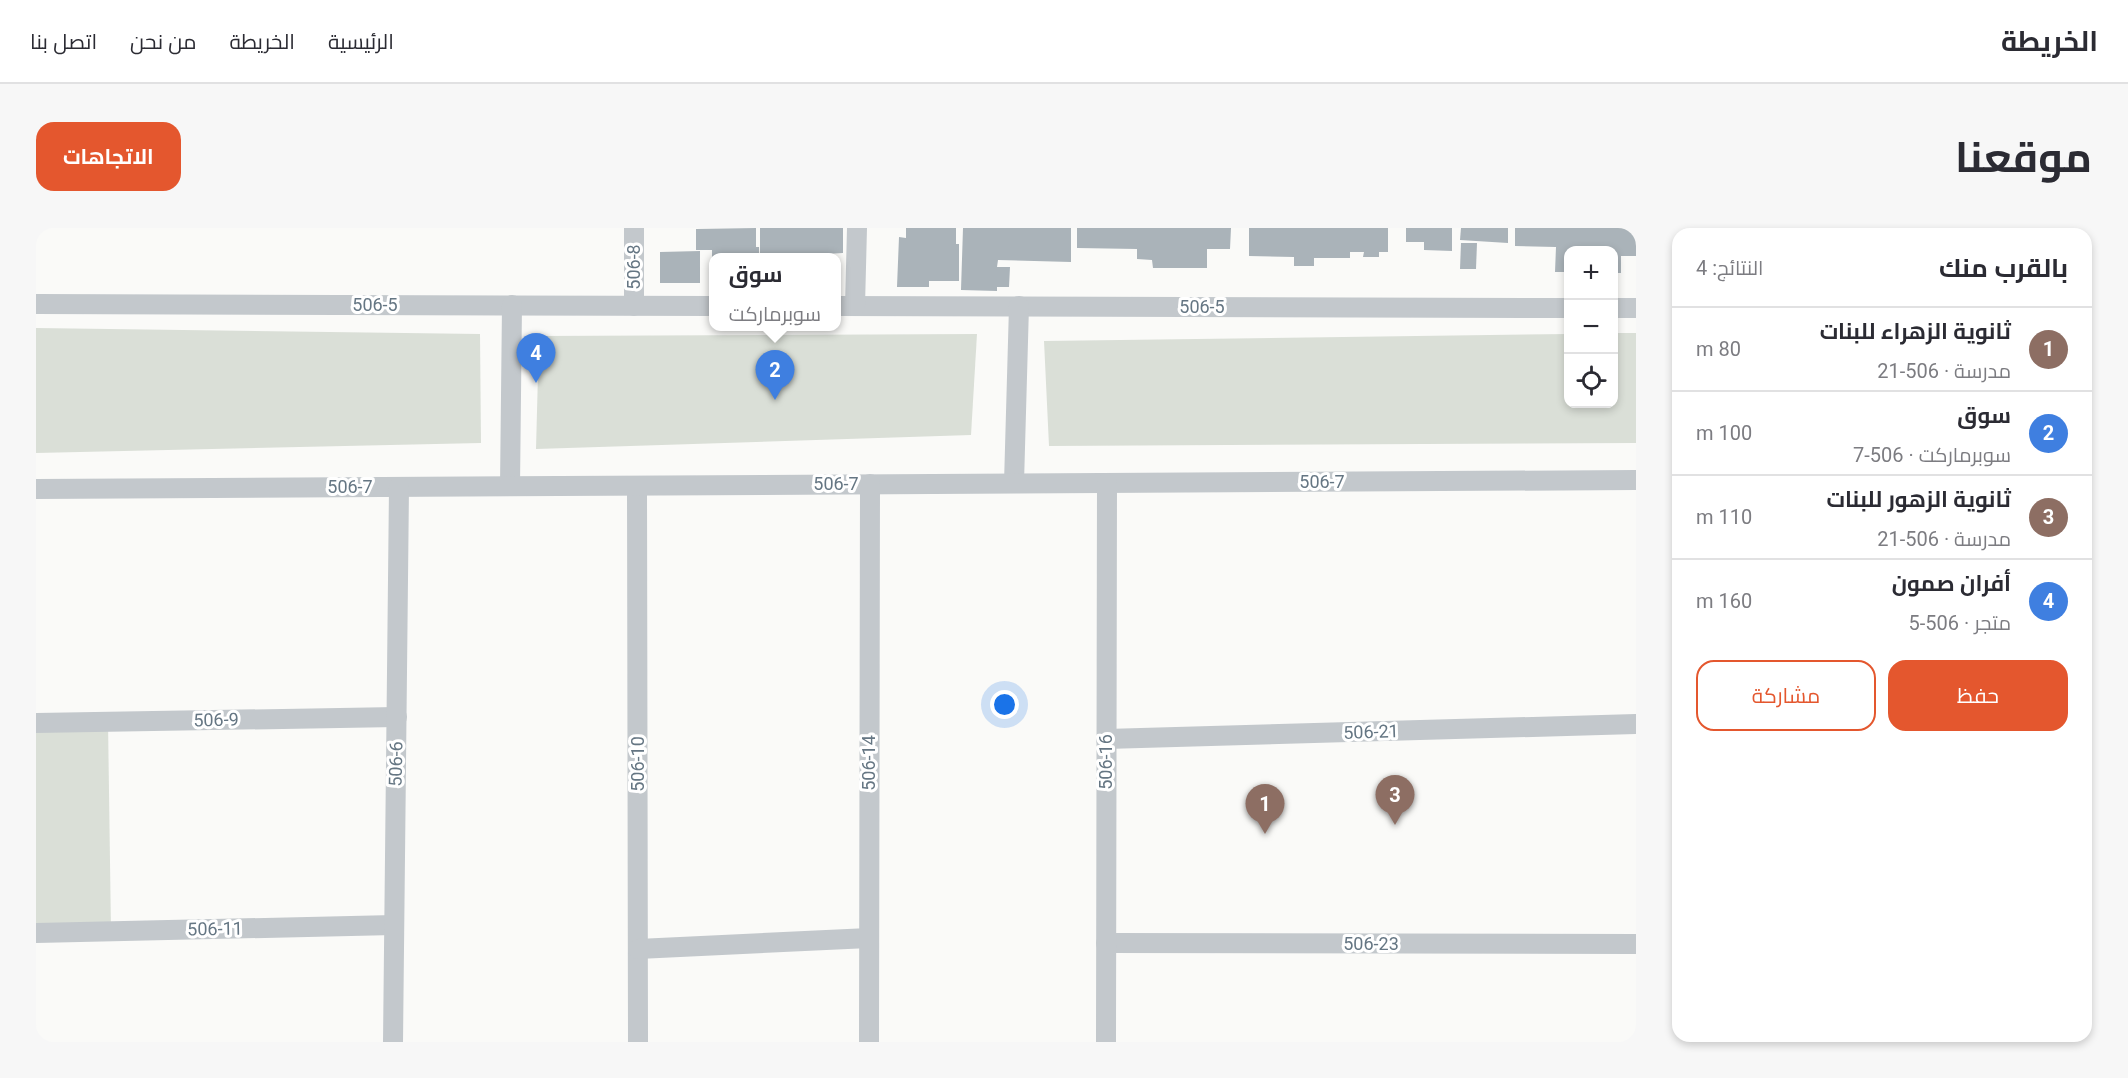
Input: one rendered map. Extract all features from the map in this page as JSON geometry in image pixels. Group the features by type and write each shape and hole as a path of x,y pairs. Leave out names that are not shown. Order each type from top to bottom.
{"street":[{"name":"506-8","path":"634,228 634,306"},
{"path":"846,306 857,228"},
{"name":"506-5","path":"36,304 709,306"},
{"path":"510,486 512,305"},
{"name":"506-5","path":"846,306 1564,308"},
{"path":"1014,483 1019,306"},
{"path":"1618,308 1636,308"},
{"name":"506-7","path":"36,489 1636,480"},
{"name":"506-16","path":"1106,1042 1107,483"},
{"name":"506-14","path":"869,1042 870,484"},
{"name":"506-10","path":"637,486 638,1042"},
{"name":"506-6","path":"393,1042 399,487"},
{"name":"506-9","path":"36,723 397,717"},
{"name":"506-21","path":"1106,739 1636,724"},
{"name":"506-11","path":"36,933 394,925"},
{"path":"638,949 869,938"},
{"name":"506-23","path":"1106,943 1636,944"}],"shaded area":[{"path":"36,328 480,334 481,443 36,453"},
{"path":"1618,333 1636,333 1636,443 1049,446 1044,341 1564,334 1564,408 1618,408"},
{"path":"977,334 971,435 536,449 539,336"},
{"path":"108,721 111,931 36,933 36,723"}],"building":[{"path":"756,228 756,247 759,247 759,253 712,253 712,250 696,250 696,229"},
{"path":"760,228 843,228 843,253 760,253"},
{"path":"906,228 956,228 956,244 959,244 959,281 929,281 929,287 897,287 899,237 906,238"},
{"path":"963,228 1071,228 1071,262 998,260 997,267 1010,267 1009,287 997,287 997,291 961,290"},
{"path":"1077,228 1231,228 1230,249 1207,249 1207,268 1153,268 1152,260 1137,259 1137,249 1077,248"},
{"path":"1249,228 1388,228 1388,252 1379,252 1379,257 1363,257 1364,252 1350,252 1350,258 1314,258 1314,266 1294,266 1294,257 1249,256"},
{"path":"1406,228 1452,228 1452,251 1424,250 1424,242 1406,242"},
{"path":"1461,228 1508,228 1508,243 1460,240"},
{"path":"1515,228 1636,228 1636,256 1621,256 1621,273 1618,273 1618,246 1564,246 1564,272 1555,272 1556,247 1515,246"},
{"path":"1461,243 1477,243 1476,269 1460,269"},
{"path":"700,251 700,283 660,283 660,252"}],"place":[{"name":"أفران صمون","path":"536,383"},
{"name":"سوق","path":"775,400"},
{"name":"ثانوية الزهور للبنات","path":"1395,825"},
{"name":"ثانوية الزهراء للبنات","path":"1265,834"}]}
